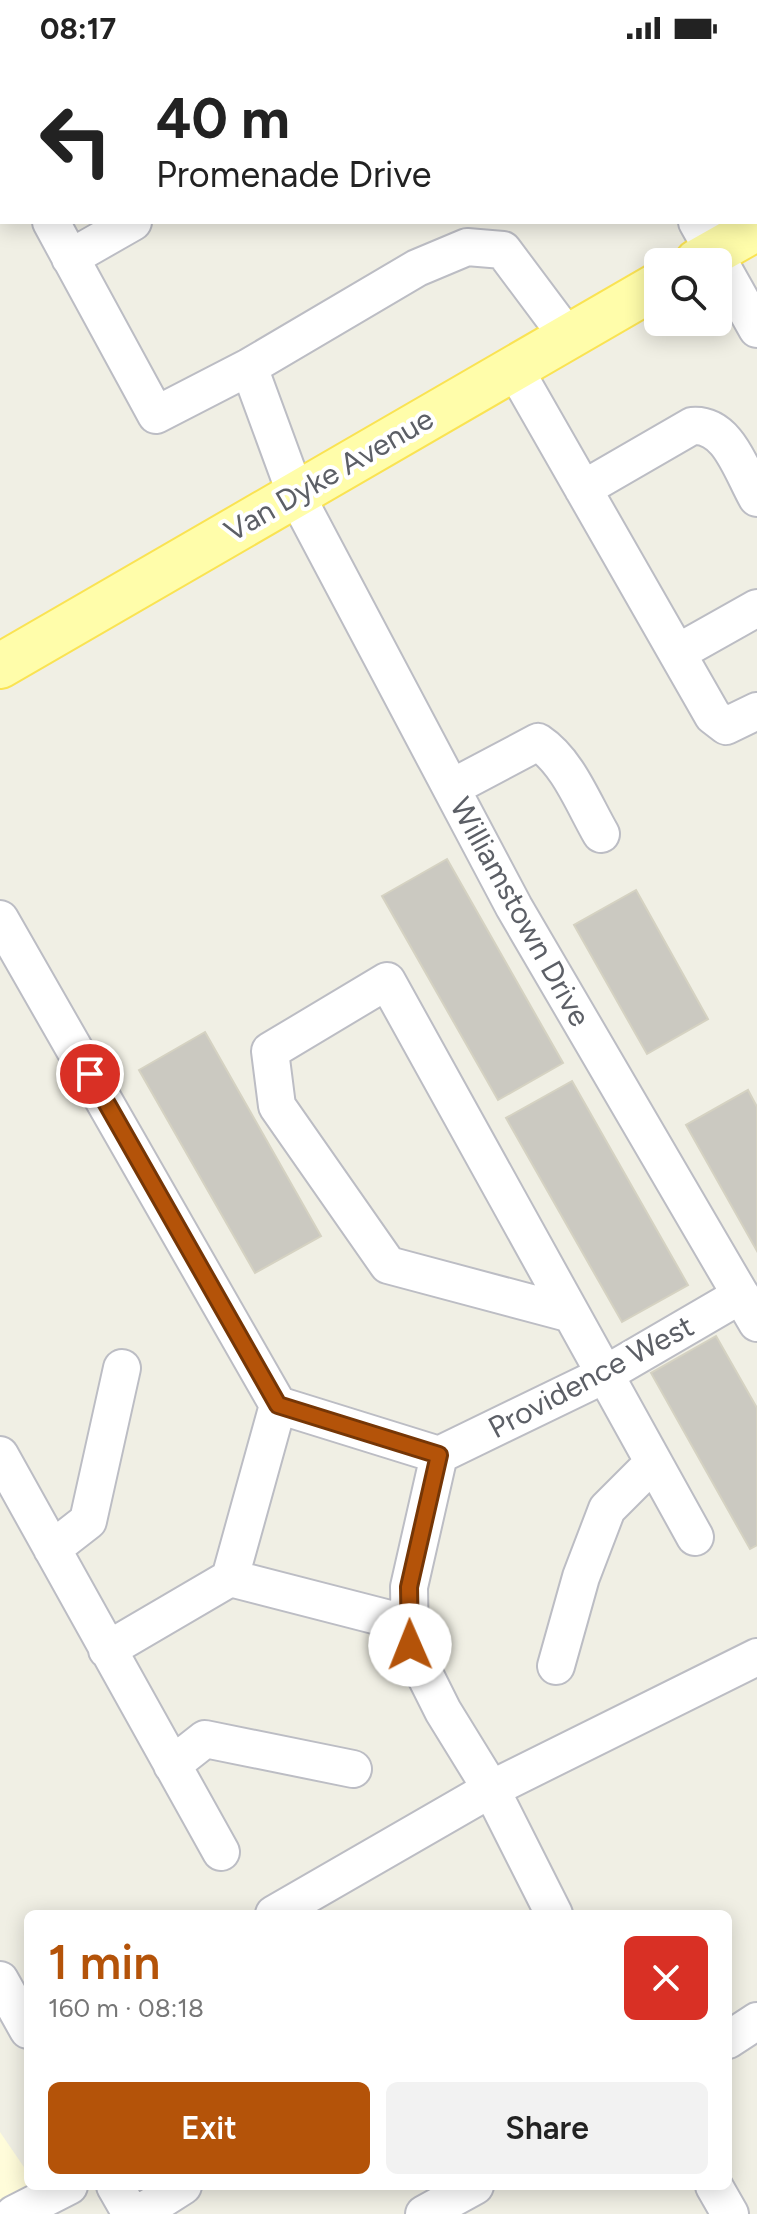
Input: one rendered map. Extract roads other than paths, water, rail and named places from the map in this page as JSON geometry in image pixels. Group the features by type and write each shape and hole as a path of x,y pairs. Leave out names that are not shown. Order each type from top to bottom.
{"main road":[{"path":"703,245 757,228"},
{"name":"Van Dyke Avenue","path":"0,666 644,293"}],"street":[{"path":"52,224 156,415 249,367 417,268 467,247 503,250 568,337"},
{"path":"70,258 130,224"},
{"path":"703,245 757,329"},
{"name":"Williamstown Drive","path":"249,367 296,495 514,907 749,1309"},
{"path":"514,368 713,716 726,726 757,711"},
{"path":"583,489 692,426 707,425 719,431 755,488"},
{"path":"677,653 757,608"},
{"path":"451,788 538,742 550,750 568,775 601,834"},
{"path":"0,919 278,1405 439,1455 409,1587 410,1645 443,1711 491,1789 552,1910"},
{"path":"568,1313 388,1265 277,1106 270,1051 387,981 568,1313 602,1376 695,1537"},
{"name":"Providence West","path":"439,1455 749,1309"},
{"path":"52,1549 88,1521 122,1368"},
{"path":"107,1650 230,1578 278,1405"},
{"path":"0,1455 221,1852"},
{"path":"556,1666 581,1577 607,1509 653,1463"},
{"path":"230,1578 409,1624"},
{"path":"281,1910 491,1789 757,1657"},
{"path":"172,1765 205,1739 353,1769"},
{"path":"0,1980 24,2023"},
{"path":"732,2037 757,2021"},
{"path":"14,2214 61,2190"},
{"path":"117,2190 131,2214"},
{"path":"139,2214 177,2190"},
{"path":"424,2214 468,2190"},
{"path":"716,2190 730,2214"}]}
